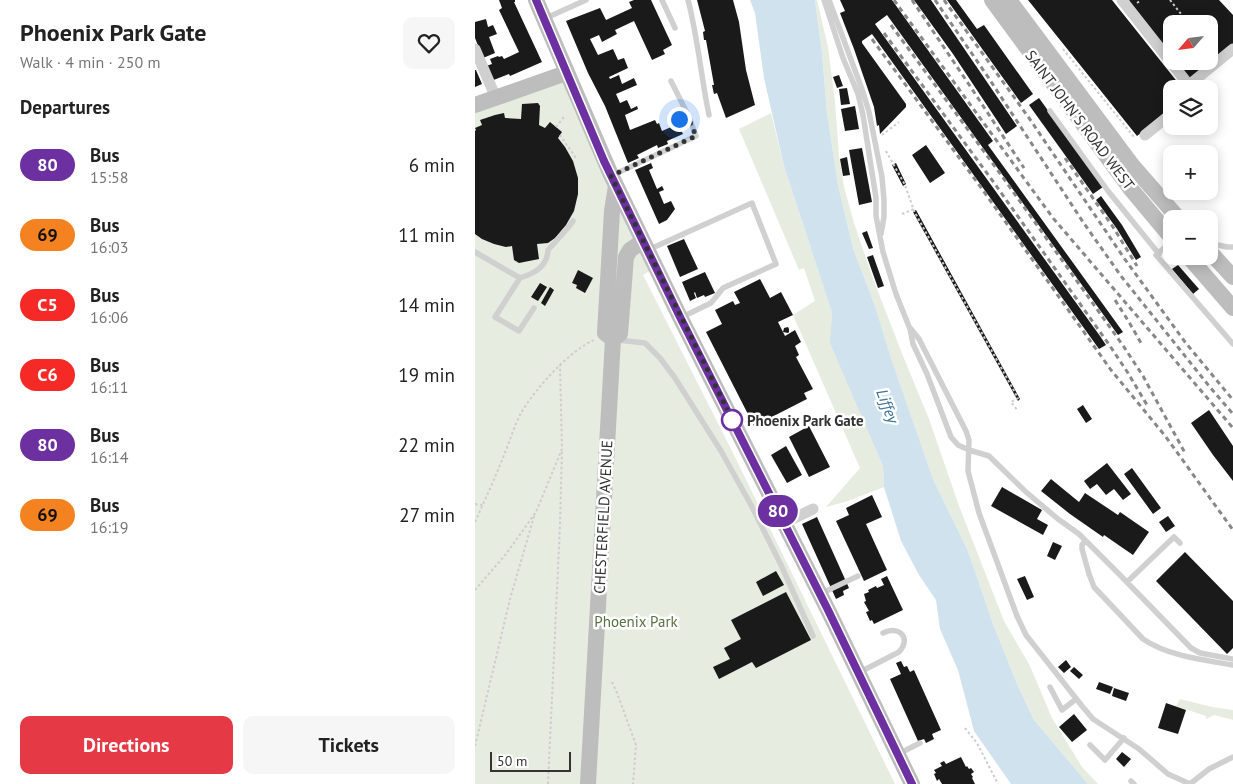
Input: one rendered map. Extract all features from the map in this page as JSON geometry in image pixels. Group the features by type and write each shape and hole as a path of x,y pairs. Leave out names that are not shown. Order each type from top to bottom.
{"main road":[{"path":"536,0 613,181 913,784"},
{"name":"SAINT JOHN'S ROAD WEST","path":"992,0 1130,188 1163,227"},
{"name":"SAINT JOHN'S ROAD WEST","path":"1009,0 1133,165 1171,210"},
{"path":"475,105 566,73"},
{"name":"CHESTERFIELD AVENUE","path":"613,181 605,333 613,339"},
{"name":"CHESTERFIELD AVENUE","path":"613,339 620,334 626,257 630,250 645,246"},
{"path":"1205,265 1224,275 1233,308"},
{"name":"CHESTERFIELD AVENUE","path":"588,784 613,339"}],"street":[{"path":"1122,0 1185,80"},
{"path":"475,49 496,98"},
{"path":"1199,80 1233,49"},
{"path":"1141,138 1163,120"},
{"path":"784,523 813,509"}],"lane":[{"path":"543,19 586,0"},
{"path":"662,0 675,28"},
{"path":"689,0 709,115"},
{"path":"824,0 843,58 858,94 863,115 876,198 876,216 880,240 896,294 910,328 913,344 927,374 951,437 958,445 989,456 1026,492 1085,541 1191,648 1199,653 1233,659"},
{"path":"829,0 869,112 882,177 884,200 884,217 880,240"},
{"path":"613,181 696,136 671,81"},
{"path":"1050,111 1108,191 1159,254 1157,255 1233,344"},
{"path":"679,119 687,115"},
{"path":"645,246 753,203 776,264 723,288 711,303 680,317"},
{"path":"534,308 519,330 495,317 520,278 530,275 543,266 548,250 573,221"},
{"path":"1218,245 1233,247"},
{"path":"1159,254 1163,250"},
{"path":"475,252 520,278"},
{"path":"910,328 919,339 966,431 969,440 968,472 979,513 1017,616 1026,635 1093,719 1124,738 1169,774 1190,784 1209,769 1233,757"},
{"path":"613,339 645,343 661,358 675,378 721,451 751,504 813,636"},
{"path":"1127,582 1174,537 1180,543"},
{"path":"1085,541 1082,549 1094,587 1143,639 1179,654 1233,665"},
{"path":"819,594 858,576"},
{"path":"858,673 894,655 905,644 901,634 896,630 883,634"},
{"path":"1050,688 1062,710 1076,699"},
{"path":"1090,745 1105,760 1124,738"},
{"path":"898,754 920,744"}],"path":[{"path":"1170,0 1182,15"},
{"path":"1059,43 1141,138"},
{"path":"556,127 564,117"},
{"path":"877,137 899,122"},
{"path":"560,135 576,158"},
{"path":"885,150 905,185 914,210 1018,398 1011,402 1018,411"},
{"path":"902,214 914,210"},
{"path":"475,522 521,413 539,388 560,365 589,342 598,338 613,339"},
{"path":"548,784 560,534 562,449 560,365"},
{"path":"475,746 510,599 536,512 562,449"},
{"path":"475,504 483,505"},
{"path":"475,590 506,554 536,512"},
{"path":"611,682 617,693 636,745 633,784"},
{"path":"965,728 977,744 998,784"}],"green space":[{"path":"815,0 817,0 828,47 844,187 872,276 929,419 959,506 1004,621 1030,666 1052,718 1082,767 1098,784 1088,784 1034,720 993,624 968,551 933,479 875,306 853,248 838,185 827,113"},
{"name":"Phoenix Park","path":"566,73 656,267 643,275 733,453 895,784 475,784 475,111"},
{"path":"771,113 784,166 832,313 831,343 883,466 884,487 826,507 860,468 793,315 815,301 804,268 799,270 739,129"},
{"path":"1180,699 1233,710 1233,720 1214,715 1206,719 1206,716 1176,706"}],"water":[{"name":"Liffey","path":"750,0 815,0 827,113 838,185 853,248 875,306 933,479 968,551 993,624 1034,720 1088,784 1011,784 974,731 958,670 940,629 936,600 919,575 901,541 884,487 883,466 830,343 832,313 784,166 764,78 755,13"}],"building":[{"path":"499,0 515,0 514,2 542,62 510,76 509,74 491,81 486,66 492,64 490,59 502,56 504,59 519,52 499,10 502,8"},
{"path":"634,0 651,0 672,45 663,50 665,54 652,60 634,21 615,30 617,34 602,42 599,35 590,39 598,55 613,49 618,60 624,58 628,68 609,77 610,79 619,75 622,84 634,78 637,85 616,94 620,103 627,100 631,109 637,106 638,109 625,115 630,130 655,120 657,124 659,123 662,131 678,124 683,134 667,141 668,144 658,148 657,145 637,155 639,158 628,163 605,106 588,73 566,21 600,8 606,20 632,8 629,2"},
{"path":"697,0 733,0 739,22 746,70 755,105 726,118 717,93 714,94 706,40 704,40 703,32 705,31"},
{"path":"840,0 892,0 993,141 988,145 1123,332 1118,335 887,15 875,24 1106,345 1099,349 872,34 862,43 906,104 906,107 880,134 874,107 840,13 845,11"},
{"path":"914,0 931,0 1017,126 1006,134 953,54"},
{"path":"947,0 956,0 977,29 984,25 1033,94 1021,103"},
{"path":"1028,0 1112,0 1163,64 1163,70 1168,70 1176,80 1163,80 1163,115 1137,136"},
{"path":"1129,0 1219,0 1233,15 1233,46 1228,50 1230,54 1218,64 1218,15 1163,15 1163,51 1132,9"},
{"path":"486,19 488,27 493,25 497,34 489,37 495,53 483,58 475,38 475,22"},
{"path":"475,70 482,84 475,87"},
{"path":"1177,70 1211,70 1198,80 1185,80"},
{"path":"839,75 843,86 837,88 833,77"},
{"path":"847,88 850,104 841,105 839,89"},
{"path":"1039,98 1103,187 1093,194 1029,105"},
{"path":"538,103 540,106 539,125 545,128 550,122 562,132 558,138 573,161 578,178 578,194 574,211 566,225 548,243 537,244 539,259 519,263 514,260 512,246 506,247 494,244 475,234 475,128 482,125 480,120 504,113 505,118 521,119 522,104"},
{"path":"855,106 859,129 845,131 841,109"},
{"path":"926,145 945,173 930,183 912,155"},
{"path":"862,148 872,202 859,205 849,150"},
{"path":"847,157 850,175 843,176 840,159"},
{"path":"651,163 653,168 649,170 657,189 662,186 664,190 659,192 664,204 671,201 675,209 667,220 659,224 635,170"},
{"path":"896,163 906,184 903,186 892,165"},
{"path":"1101,196 1122,225 1141,257 1136,260 1096,200"},
{"path":"916,210 1020,399 1018,401 913,212"},
{"path":"867,231 873,248 869,249 862,233"},
{"path":"684,239 698,269 680,277 667,246"},
{"path":"873,255 884,286 878,288 867,257"},
{"path":"1178,265 1199,289 1193,294 1172,269"},
{"path":"578,270 593,278 585,293 576,288 577,285 572,283"},
{"path":"705,272 715,293 697,298 695,292 696,298 690,301 682,282"},
{"path":"760,279 770,298 781,292 793,315 778,322 785,336 795,330 801,342 795,346 799,355 796,357 813,389 804,393 807,399 754,426 706,332 722,324 715,310 733,301 735,305 740,303 734,292"},
{"path":"540,283 547,287 538,301 531,297"},
{"path":"550,287 554,290 545,306 541,303"},
{"path":"788,327 788,333 783,332 784,328"},
{"path":"1083,405 1092,419 1086,423 1077,409"},
{"path":"1209,410 1233,446 1233,481 1191,423"},
{"path":"809,426 830,467 809,477 789,437"},
{"path":"786,446 802,475 787,483 771,455"},
{"path":"1107,463 1131,494 1123,500 1114,489 1106,495 1097,484 1090,489 1084,481"},
{"path":"1132,468 1161,508 1153,514 1124,474"},
{"path":"1051,479 1079,502 1085,493 1118,515 1120,512 1149,532 1133,555 1104,535 1103,537 1041,491"},
{"path":"1002,487 1042,510 1037,519 1048,525 1043,535 991,506"},
{"path":"872,495 882,517 866,524 887,570 864,581 836,521 849,515 846,508"},
{"path":"1168,516 1175,526 1166,532 1159,522"},
{"path":"817,517 849,588 843,591 844,595 836,599 802,524"},
{"path":"1053,542 1062,546 1055,560 1047,556"},
{"path":"1185,552 1233,601 1233,648 1227,654 1156,581"},
{"path":"776,571 784,585 763,596 756,582"},
{"path":"887,576 903,610 874,624 872,620 870,621 866,612 869,611 864,602 866,601 864,594 876,586 877,588 884,585 881,579"},
{"path":"1025,576 1034,597 1027,600 1017,579"},
{"path":"786,592 811,640 756,668 752,662 719,679 713,667 730,659 724,648 741,639 731,620"},
{"path":"1066,660 1071,667 1064,673 1058,667"},
{"path":"901,661 910,672 914,670 941,730 932,734 934,739 926,743 924,739 918,741 890,679 901,674 896,663"},
{"path":"1074,667 1083,675 1079,679 1070,671"},
{"path":"1099,682 1113,687 1110,694 1096,689"},
{"path":"1114,688 1129,693 1126,701 1112,696"},
{"path":"1166,703 1186,710 1178,734 1158,728"},
{"path":"1074,714 1087,730 1072,742 1059,727"},
{"path":"1122,752 1131,759 1124,767 1116,759"},
{"path":"961,757 966,767 971,768 974,772 971,774 975,784 942,784 939,779 937,781 934,770 942,766 940,763 944,761 946,764"}],"railway":[{"path":"894,0 1053,218 1233,428"},
{"path":"912,0 1024,168"},
{"path":"935,0 1121,276 1233,414"},
{"path":"944,0 1029,118 1124,258 1185,342 1233,400"},
{"path":"891,25 1124,347 1143,376 1185,453"},
{"path":"884,33 992,180 1110,346 1147,405"},
{"path":"872,39 1111,370 1166,437 1233,530"},
{"path":"1065,158 1113,227 1137,266"},
{"path":"1115,300 1141,343"}],"bus line":[{"name":"80","path":"536,0 604,161 680,317 828,610 912,784"}],"place":[{"name":"Phoenix Park Gate","path":"732,420"}],"route":[{"path":"679,119 687,115 696,136 611,176 732,420"}]}
